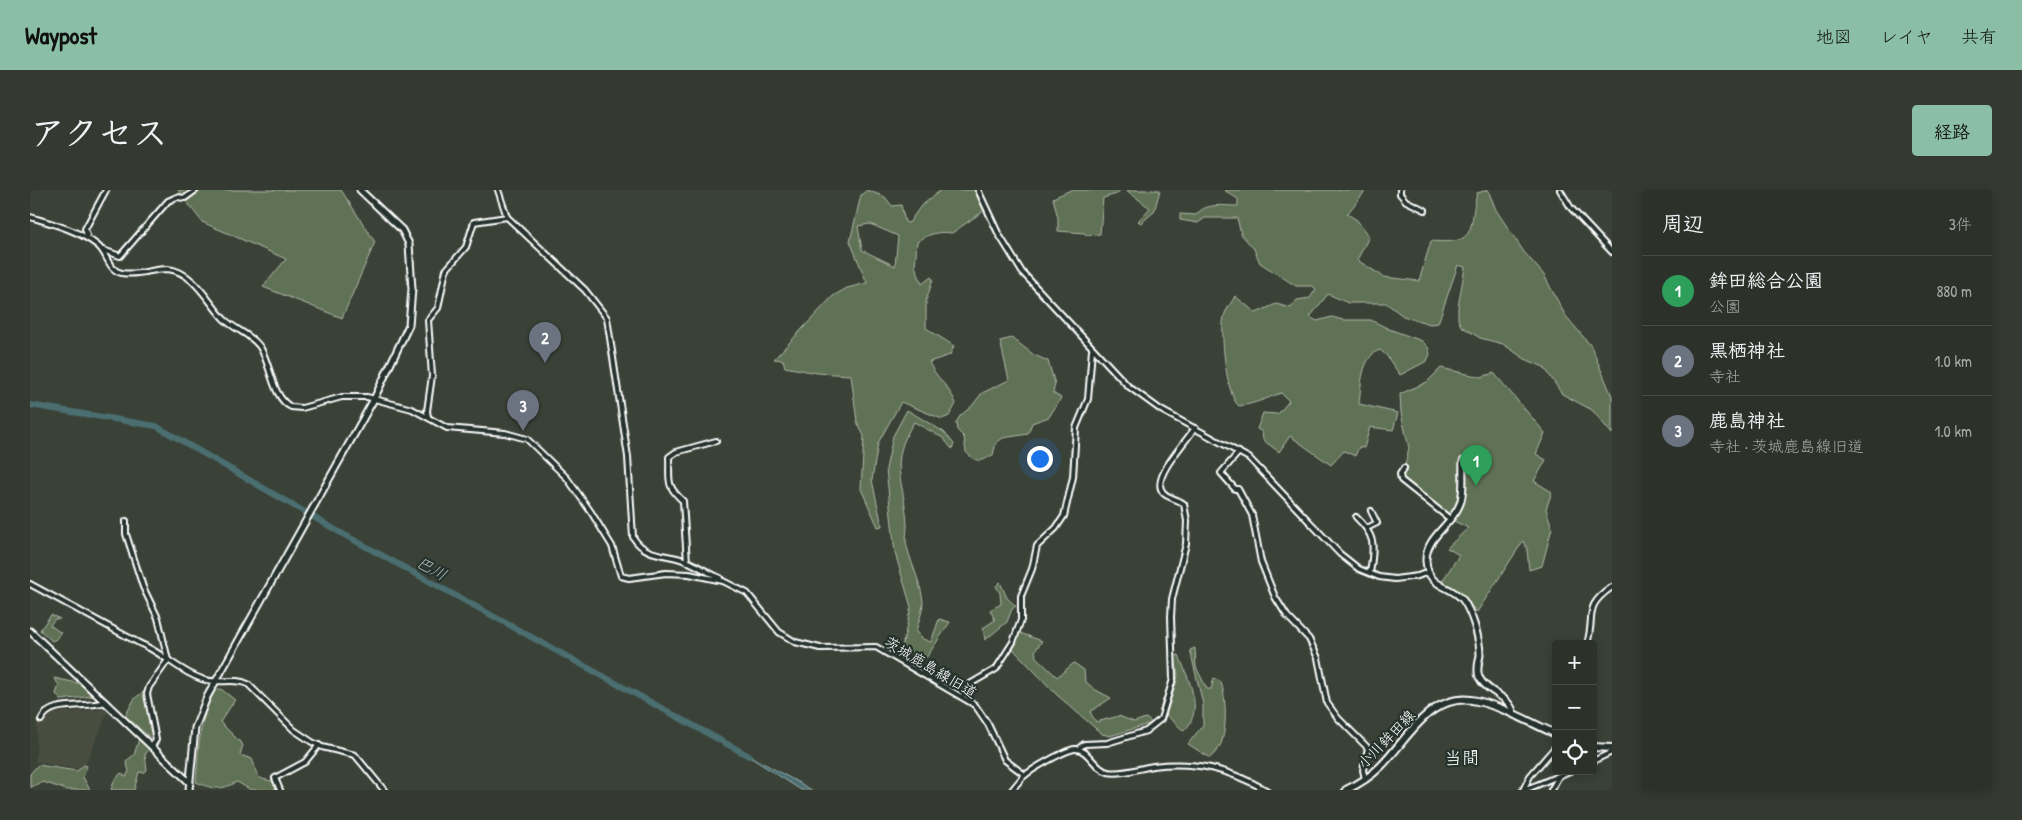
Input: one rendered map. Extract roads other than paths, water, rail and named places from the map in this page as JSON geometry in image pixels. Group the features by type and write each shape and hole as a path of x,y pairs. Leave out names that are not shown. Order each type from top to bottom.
{"main road":[{"name":"小川鉾田線","path":"1346,790 1366,779 1382,765 1421,719 1442,704 1472,700 1552,732"},
{"path":"1597,748 1612,750"}],"street":[{"path":"88,239 85,229 106,190"},
{"path":"103,250 120,256 168,201 177,197 185,198 196,190"},
{"path":"190,790 195,728 216,682 374,399 408,326 411,310 412,268 406,236 360,190"},
{"path":"498,190 507,217 585,290 607,318 628,457 633,537 638,545 658,556 687,562 723,581"},
{"path":"978,190 998,234 1018,266 1092,350 1136,394 1239,452 1256,465 1346,560 1359,569 1382,578 1401,579 1428,572"},
{"path":"1400,190 1400,194 1406,201 1425,210"},
{"path":"1560,190 1571,208 1612,252"},
{"name":"茨城鹿島線旧道","path":"30,217 71,230 88,239 103,250 113,269 121,273 168,269 174,270 187,278 224,319 257,343 264,354 278,390 287,405 296,409 322,401 352,396 374,399 407,407 447,428 483,433 506,433 519,436 532,443 566,478 591,512 612,546 619,572 625,578 682,574 723,581 747,593 779,632 795,642 820,648 852,649 873,646 975,705 1007,763 1025,775"},
{"path":"428,417 426,410 431,391 432,368 428,320 438,308 446,270 466,247 474,222 507,217"},
{"path":"962,697 970,684 996,669 1014,642 1022,620 1021,596 1032,569 1037,546 1056,528 1064,516 1073,477 1076,428 1088,399 1092,350"},
{"path":"1012,790 1025,775 1067,751 1078,749 1084,744 1108,743 1146,731 1161,719 1173,679 1172,599 1186,544 1187,520 1184,504 1166,495 1160,489 1160,475 1195,428"},
{"path":"687,562 683,501 673,493 669,485 669,457 676,452 716,441"},
{"path":"1239,452 1221,473 1235,489 1238,489 1249,506 1254,520 1264,570 1282,608 1309,639 1320,664 1327,703 1341,722 1368,748 1364,770 1366,779"},
{"path":"1463,461 1461,500 1428,551 1428,572 1435,582 1464,602 1478,641 1479,677 1485,685 1504,698 1513,709 1514,716"},
{"path":"1404,468 1400,474 1401,480 1450,519"},
{"path":"1368,528 1377,523 1371,511"},
{"path":"1356,517 1368,528 1374,544 1370,573"},
{"path":"126,521 126,534 143,587 158,618 168,660 149,687 147,694 156,740 152,746"},
{"path":"30,584 139,643 154,649 177,668 200,678 216,682 240,680 248,684 294,730 319,746 355,754 384,790"},
{"path":"1588,640 1592,627 1592,607 1596,600 1612,587"},
{"path":"30,631 190,783"},
{"path":"41,720 44,713 52,709 95,706 105,702"},
{"path":"280,790 276,778 305,762 319,746"},
{"path":"1078,749 1099,768 1108,772 1155,766 1195,764 1234,774 1266,790"},
{"path":"1597,759 1612,750"},
{"path":"1524,790 1530,776 1552,751"},
{"path":"1524,790 1559,776"},
{"path":"1551,790 1559,776"}],"water":[{"path":"734,747 812,790 801,790"}],"waterway":[{"name":"巴川","path":"30,405 156,426 341,533 749,756"}],"place":[{"name":"黒栖神社","path":"545,363"},
{"name":"鹿島神社","path":"523,431"},
{"name":"鉾田総合公園","path":"1476,486"}],"district":[{"name":"当間","path":"1462,757"}]}
